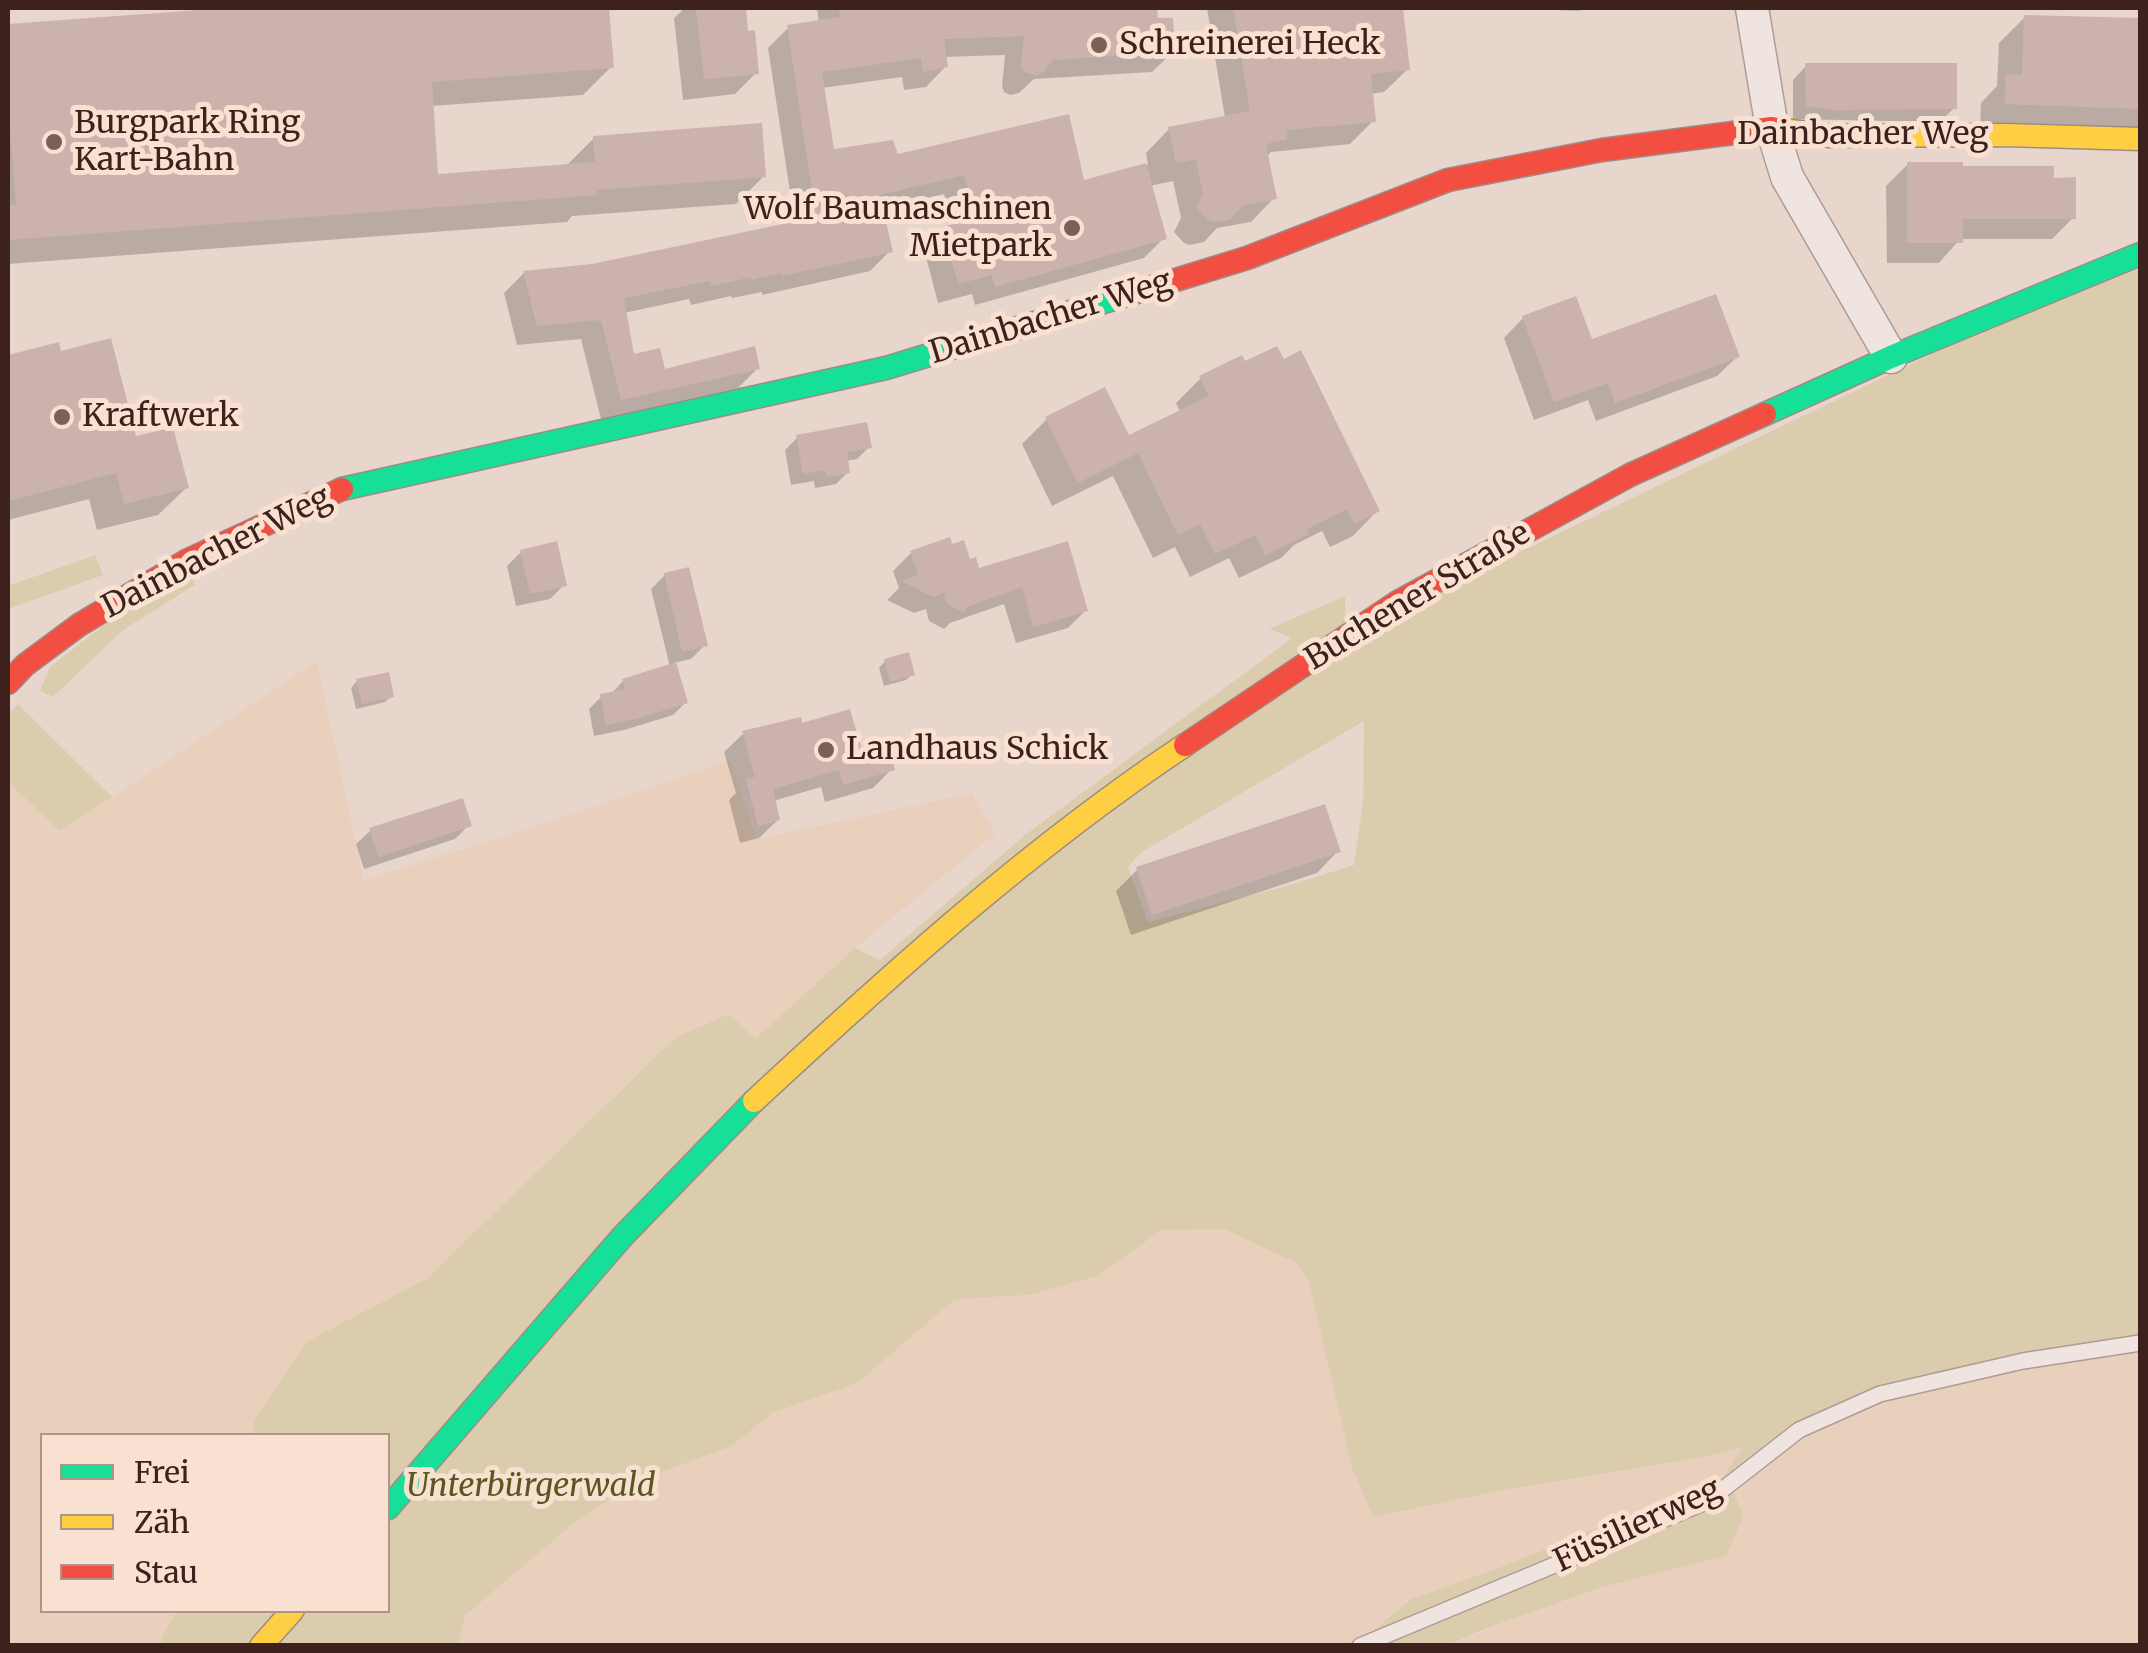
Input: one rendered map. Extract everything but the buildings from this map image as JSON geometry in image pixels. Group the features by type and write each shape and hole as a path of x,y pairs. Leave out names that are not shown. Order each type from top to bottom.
{"street":[{"path":"1752,8 1772,128 1787,177 1891,357"},
{"name":"Dainbacher Weg","path":"8,683 25,665 79,625 188,560 337,490 886,368 1247,258 1448,180 1602,150 1772,128 1830,136 2140,138"},
{"name":"Buchener Straße","path":"390,1506 622,1237 744,1110 872,992 994,888 1145,771 1396,603 1630,475 1891,357 2140,254"},
{"path":"261,1646 290,1613"}],"lane":[{"name":"Füsilierweg","path":"1360,1646 1708,1501 1799,1430 1880,1394 2023,1361 2140,1343"}],"shaded area":[{"path":"317,661 364,880 730,760 757,839 972,793 995,834 855,948 755,1039 675,1038 426,1279 306,1343 254,1420 254,1433 40,1433 40,1613 176,1613 160,1645 8,1645 8,782 61,831"},
{"path":"1224,1229 1296,1263 1309,1283 1352,1468 1373,1517 1743,1447 1708,1501 1411,1599 1356,1645 458,1646 465,1617 575,1522 638,1481 732,1446 772,1413 857,1383 955,1299 1030,1295 1097,1276 1162,1230"},
{"path":"2140,1343 2140,1645 1449,1646 1599,1588 1726,1556 1731,1484 1799,1430 1880,1394"}],"green space":[{"name":"Unterbürgerwald","path":"2140,254 2140,1343 1880,1394 1799,1430 1731,1484 1743,1517 1726,1556 1599,1588 1449,1645 1356,1645 1411,1599 1654,1505 1708,1501 1742,1447 1373,1517 1352,1468 1309,1283 1296,1263 1224,1229 1162,1230 1097,1276 1030,1295 955,1299 857,1383 772,1413 732,1446 638,1481 575,1522 465,1616 458,1645 160,1646 176,1613 390,1613 390,1433 254,1433 254,1420 306,1342 426,1279 675,1038 729,1014 755,1039 855,948 880,960 1025,835 1292,638 1269,629 1345,596 1345,636","holes":["1364,721 1363,802 1354,865 1148,922 1128,867 1142,852"]},
{"path":"95,555 103,575 8,609 8,586"},
{"path":"188,560 195,585 123,630 53,697 40,691 50,667"},
{"path":"18,704 112,797 60,831 8,782 8,714"}],"traffic: fast":[{"path":"1765,414 2140,254"},
{"path":"342,489 886,368 1130,294"},
{"path":"390,1506 622,1237 754,1101"}],"traffic: slow":[{"path":"1784,130 1830,136 2140,139"},
{"path":"754,1101 909,960 1016,870 1185,745"},
{"path":"261,1646 290,1613"}],"traffic: jam":[{"path":"1130,294 1247,258 1448,180 1602,150 1772,128 1784,130"},
{"path":"1185,745 1396,603 1630,475 1765,414"},
{"path":"8,683 25,665 79,625 188,560 342,489"}],"place":[{"name":"Schreinerei Heck","path":"1099,45"},
{"name":"Burgpark Ring Kart-Bahn","path":"54,142"},
{"name":"Wolf Baumaschinen Mietpark","path":"1072,228"},
{"name":"Kraftwerk","path":"62,417"},
{"name":"Landhaus Schick","path":"826,750"}]}
